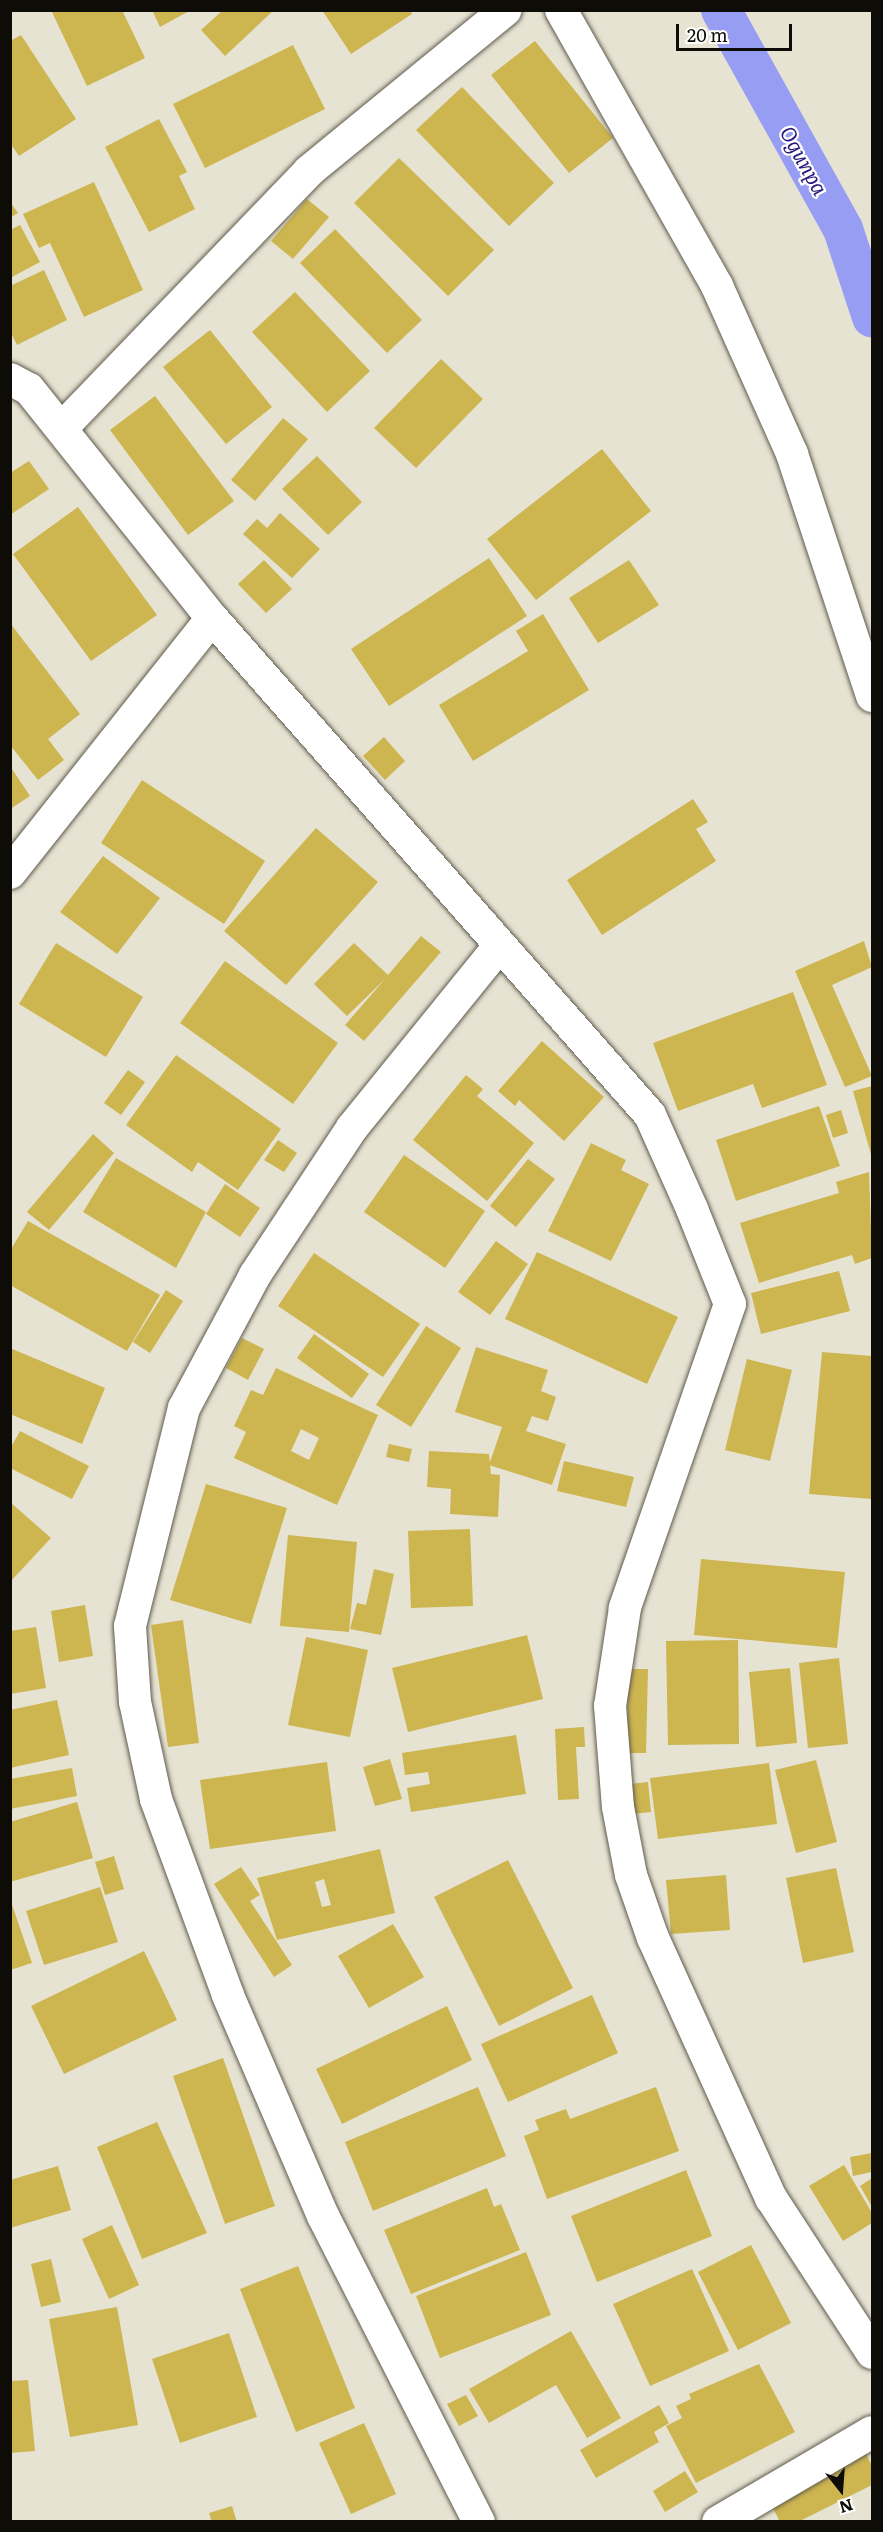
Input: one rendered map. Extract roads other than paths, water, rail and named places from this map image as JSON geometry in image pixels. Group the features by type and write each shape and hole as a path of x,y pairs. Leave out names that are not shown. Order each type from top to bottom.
{"street":[{"path":"62,428 309,171 506,10"},
{"path":"561,10 717,286 792,454 873,696"},
{"path":"10,379 30,389 212,618 650,1114 730,1304 625,1608 610,1706 618,1807 632,1875 652,1938 771,2198 873,2353"},
{"path":"10,873 212,618"},
{"path":"479,2522 323,2216 228,1995 156,1799 135,1702 130,1626 184,1408 255,1275 352,1128 500,945"},
{"path":"718,2522 873,2432"}],"waterway":[{"name":"Ogunpa","path":"721,10 843,229 872,317"}]}
